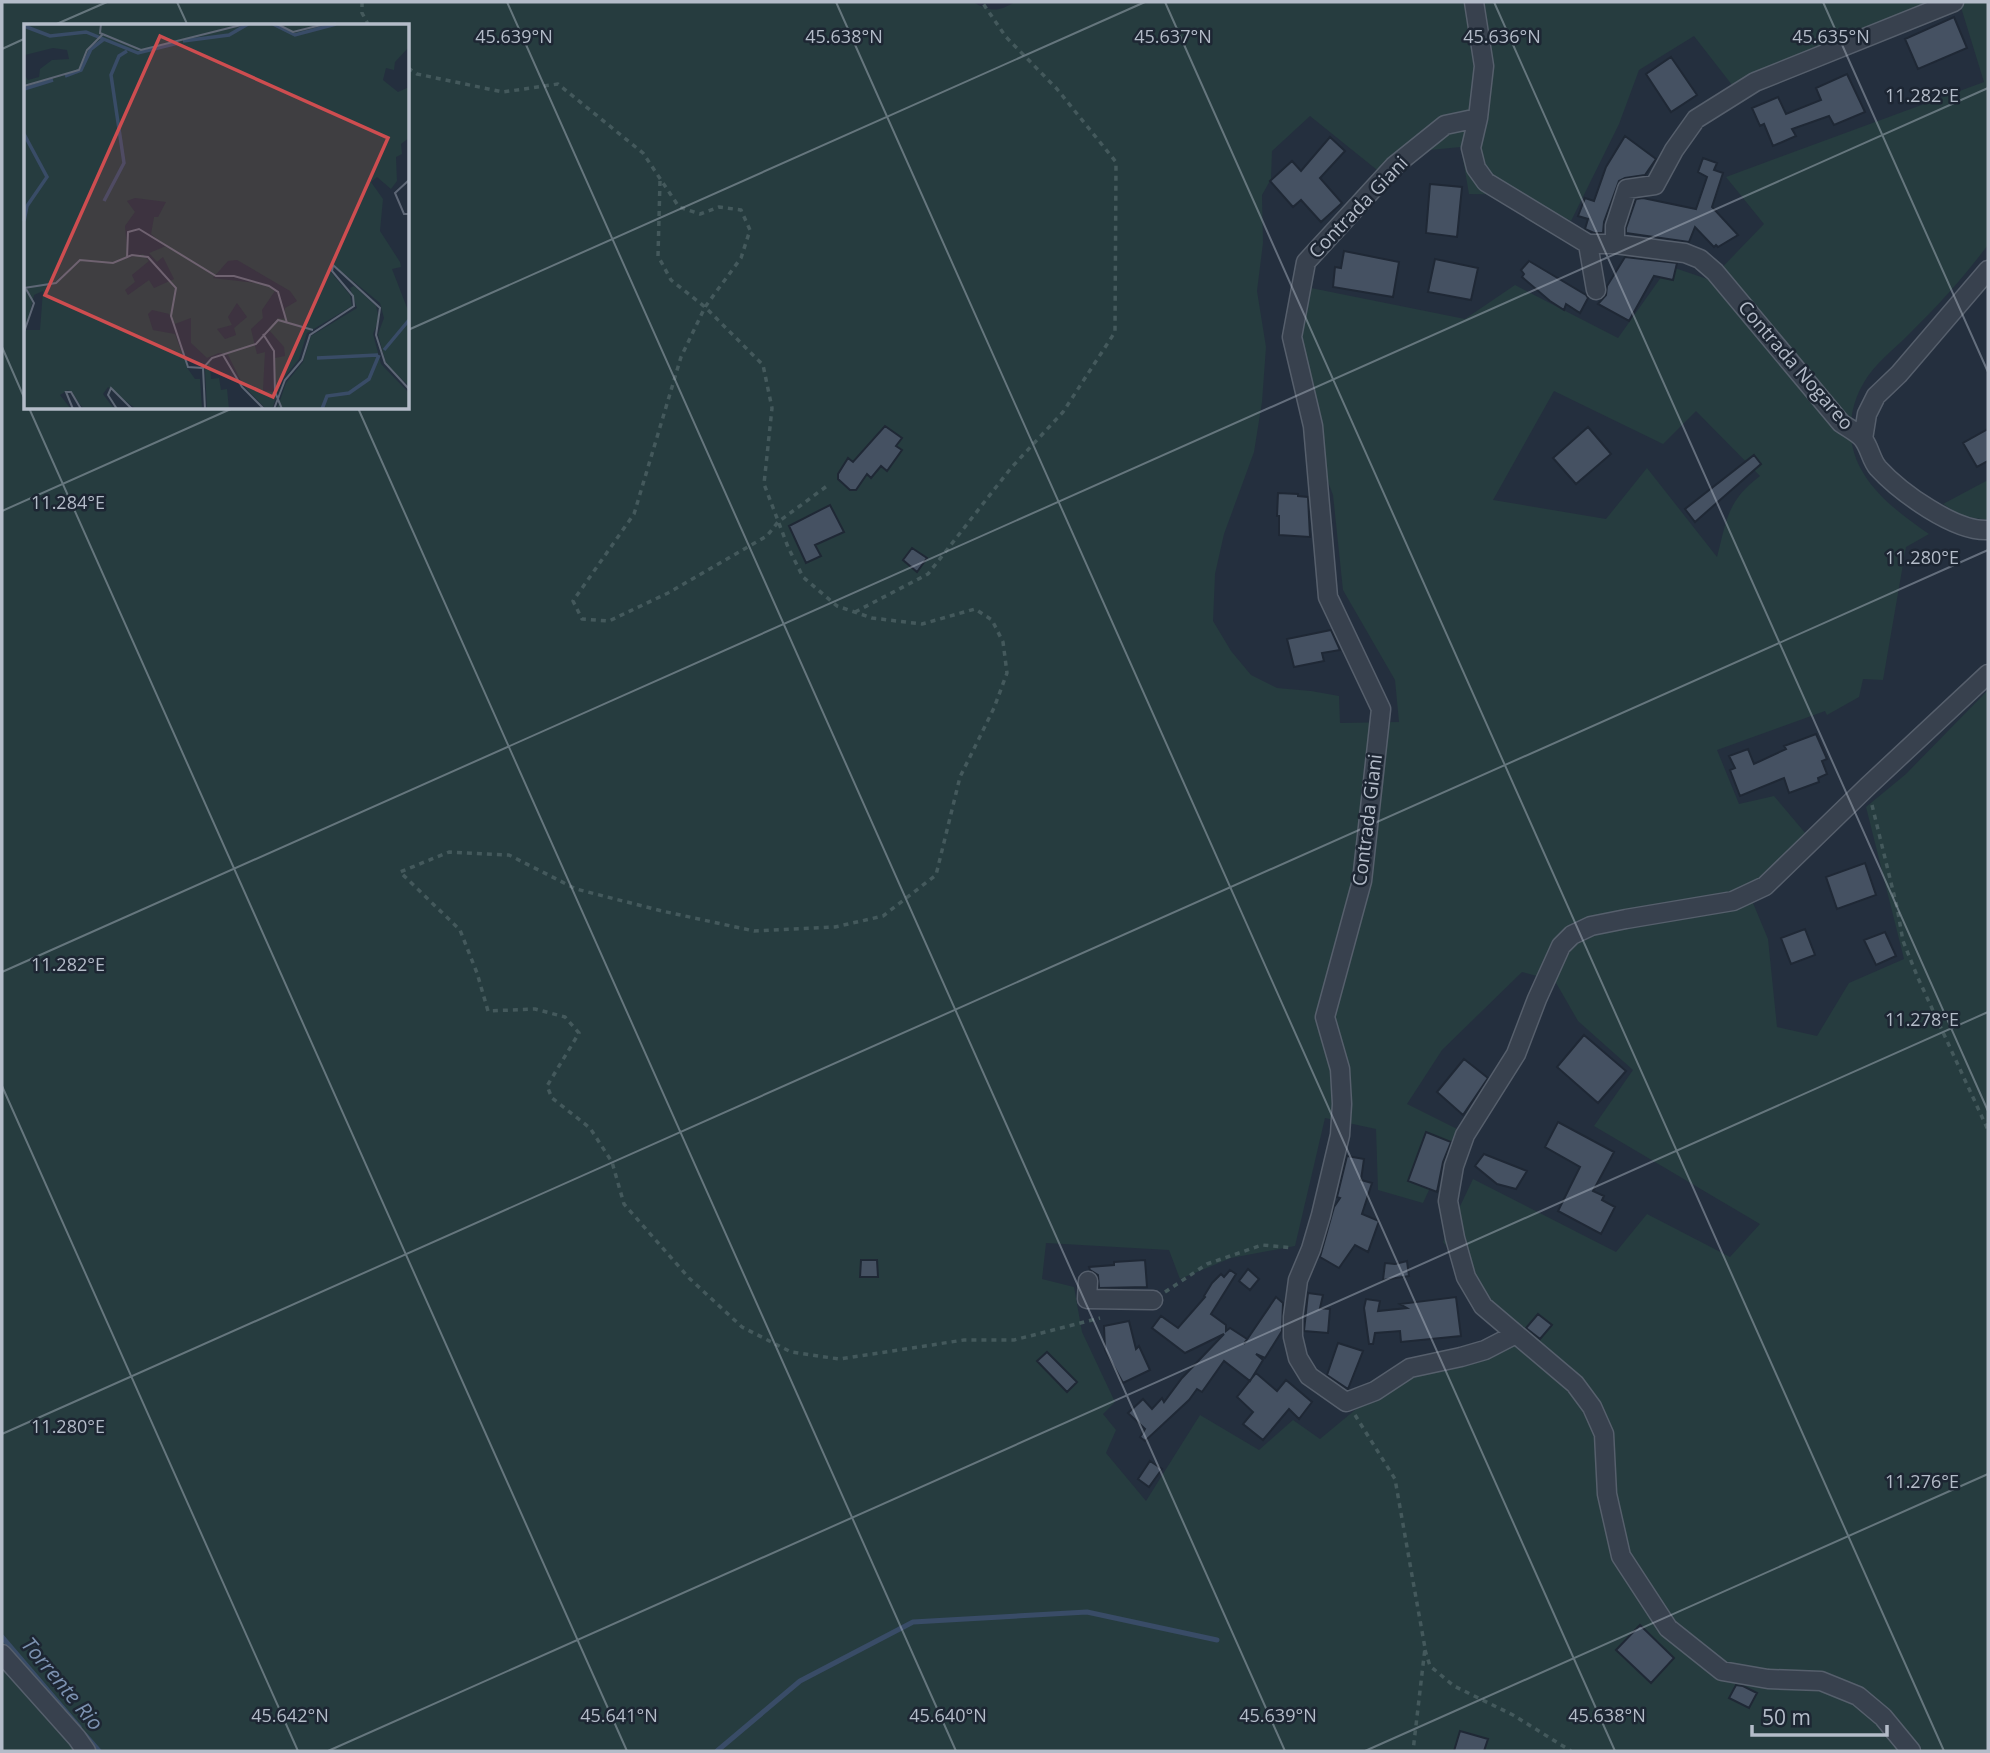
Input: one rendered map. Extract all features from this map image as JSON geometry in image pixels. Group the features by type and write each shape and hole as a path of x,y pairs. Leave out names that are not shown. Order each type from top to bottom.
{"street":[{"name":"Contrada Nogareo","path":"1474,2 1484,66 1478,118 1471,148 1476,168 1486,182 1588,243 1685,253 1700,259 1715,272 1841,423 1863,439 1867,414 1876,396 1899,374 1988,270"},
{"path":"1615,244 1615,226 1628,189 1655,185 1674,150 1696,119 1755,82 1954,2"},
{"name":"Contrada Giani","path":"1346,1402 1309,1376 1298,1358 1293,1337 1293,1317 1298,1280 1321,1215 1340,1135 1340,1069 1325,1017 1362,881 1381,709 1328,597 1313,426 1292,337 1306,262 1327,237 1394,166 1445,125 1478,118"},
{"path":"1588,243 1596,290"},
{"path":"1863,439 1876,466 1913,500 1954,522 1978,531 1988,530"},
{"path":"1911,1751 1882,1717 1858,1696 1821,1681 1768,1679 1722,1671 1668,1628 1621,1556 1607,1494 1604,1434 1592,1407 1574,1384 1483,1306 1466,1277 1448,1201 1454,1166 1465,1135 1516,1055 1561,946 1572,935 1591,926 1733,901 1765,886 1988,674"},
{"path":"1088,1281 1087,1299 1153,1300"},
{"path":"1346,1402 1375,1391 1410,1368 1485,1350 1516,1334"},
{"path":"2,1654 78,1738 86,1751"}],"path":[{"path":"362,2 362,13 368,24"},
{"path":"855,612 928,574 1011,468 1063,412 1115,332 1116,162 1057,89 1006,37 982,2"},
{"path":"410,69 417,74 503,92 558,84 643,153 679,207 700,214 719,207 741,210 750,230 741,258 705,307 681,357 634,514 572,601 582,619 609,621 668,593 767,536 778,522 827,486"},
{"path":"660,181 658,256 671,280 705,307 763,365 772,408 764,484 788,547 803,577 837,606 872,618 922,624 975,609 992,620 1003,642 1006,673 994,708 960,777 936,875 883,916 835,927 754,931 576,889 509,855 449,852 400,872 460,930 477,973 488,1012 535,1009 565,1017 579,1033 547,1086 552,1098 590,1128 612,1162 624,1204 689,1278 742,1327 791,1352 839,1359 964,1340 1014,1340 1105,1316"},
{"path":"1868,786 1903,941 1988,1130"},
{"path":"1153,1300 1207,1264 1262,1245 1311,1249"},
{"path":"1346,1402 1395,1479 1430,1666 1454,1686 1513,1715 1571,1751"},
{"path":"1413,1751 1425,1648"}],"green space":[{"path":"2,2 973,2 984,8 994,9 1004,8 1015,2 1988,2 1988,245 1943,300 1873,370 1859,392 1851,421 1851,440 1863,473 1886,500 1929,534 1906,547 1883,680 1863,679 1859,697 1827,715 1825,711 1717,750 1739,804 1774,796 1806,834 1753,903 1768,939 1777,1027 1817,1036 1849,983 1904,959 1866,807 1906,774 1988,690 1988,1751 2,1751","holes":["1960,4 1984,82 1726,177 1764,224 1710,280 1669,266 1618,338 1515,285 1465,319 1306,287 1293,374 1307,426 1333,495 1343,590 1395,680 1399,722 1340,723 1339,696 1277,688 1251,675 1231,651 1213,621 1215,574 1224,534 1254,452 1262,402 1266,347 1257,291 1263,243 1262,195 1271,179 1272,151 1310,116 1387,178 1419,151 1461,147 1469,194 1522,195 1571,221 1619,124 1639,70 1694,36 1739,94","1554,391 1663,444 1696,411 1760,476 1741,494 1730,512 1717,557 1647,468 1606,519 1493,500","1522,972 1555,981 1578,1021 1633,1070 1594,1126 1760,1224 1730,1257 1647,1214 1616,1252 1473,1179 1443,1242 1513,1326 1487,1351 1414,1361 1320,1439 1293,1420 1259,1450 1200,1415 1146,1501 1106,1453 1116,1430 1103,1414 1115,1402 1082,1332 1074,1287 1042,1279 1046,1243 1169,1250 1180,1279 1231,1258 1295,1246 1325,1118 1376,1129 1378,1190 1423,1203 1457,1129 1407,1104 1442,1050"]},
{"path":"1988,480 1988,520 1961,516 1943,504"}],"building":[{"path":"1954,17 1967,48 1918,69 1905,39"},
{"path":"1671,57 1697,95 1671,112 1646,74"},
{"path":"1847,74 1865,112 1834,125 1829,116 1792,129 1796,136 1773,146 1764,124 1760,126 1752,108 1778,97 1786,114 1821,100 1816,88"},
{"path":"1625,136 1656,159 1645,175 1619,181 1604,222 1603,233 1594,233 1585,229 1588,219 1578,216 1585,198 1594,201 1606,167"},
{"path":"1330,137 1345,151 1320,178 1342,203 1321,222 1301,200 1293,207 1270,181 1292,161 1301,171"},
{"path":"1703,158 1717,163 1714,170 1723,173 1712,207 1738,235 1714,247 1695,227 1689,242 1626,233 1636,199 1643,198 1696,209 1707,177 1698,172"},
{"path":"1430,184 1462,187 1457,237 1426,233"},
{"path":"1344,251 1399,262 1393,297 1333,287 1335,267 1341,268"},
{"path":"1625,257 1677,263 1673,280 1654,276 1629,321 1598,304 1606,295 1607,286"},
{"path":"1435,259 1478,268 1471,300 1428,292"},
{"path":"1529,261 1586,295 1588,298 1580,313 1566,304 1564,310 1522,277 1524,274 1521,270"},
{"path":"885,426 902,438 896,446 902,450 887,471 881,466 871,478 867,474 856,490 850,490 838,479 838,474 848,458 853,462"},
{"path":"1588,427 1611,454 1576,484 1553,458"},
{"path":"1988,429 1988,461 1977,467 1963,443"},
{"path":"1754,455 1761,464 1695,522 1685,509"},
{"path":"1278,493 1308,497 1310,537 1279,535"},
{"path":"830,505 844,532 815,545 821,556 806,563 789,526"},
{"path":"912,548 927,558 917,572 903,560"},
{"path":"1331,630 1340,650 1322,653 1324,661 1294,667 1287,639"},
{"path":"1816,734 1827,759 1822,761 1827,774 1818,778 1819,782 1789,793 1784,778 1740,796 1730,770 1735,768 1729,756 1748,749 1754,764 1786,749 1784,746"},
{"path":"1865,863 1876,895 1837,909 1826,877"},
{"path":"1805,929 1815,955 1791,964 1781,938"},
{"path":"1885,932 1896,956 1876,965 1864,940"},
{"path":"1584,1035 1626,1071 1598,1103 1557,1067"},
{"path":"1464,1059 1488,1078 1463,1115 1437,1092"},
{"path":"1558,1122 1614,1152 1593,1191 1604,1196 1602,1200 1615,1207 1601,1234 1558,1211 1580,1167 1545,1147"},
{"path":"1426,1132 1451,1142 1443,1162 1437,1192 1408,1181"},
{"path":"1484,1154 1527,1171 1516,1189 1497,1184 1475,1166"},
{"path":"1347,1156 1364,1159 1361,1180 1372,1183 1362,1214 1379,1221 1368,1252 1355,1245 1339,1268 1320,1257 1334,1207 1340,1198 1337,1197"},
{"path":"861,1260 877,1260 878,1277 860,1277"},
{"path":"1145,1260 1147,1287 1099,1288 1098,1275 1089,1267 1114,1265 1114,1262"},
{"path":"1407,1261 1409,1276 1383,1280 1385,1263"},
{"path":"1248,1269 1259,1279 1250,1290 1239,1281"},
{"path":"1230,1270 1236,1274 1211,1314 1226,1325 1226,1331 1230,1328 1247,1339 1244,1344 1276,1297 1283,1303 1282,1331 1265,1358 1256,1354 1263,1360 1250,1381 1224,1361 1202,1392 1197,1389 1189,1400 1145,1441 1140,1437 1145,1429 1128,1413 1143,1399 1152,1409 1162,1398 1164,1402 1182,1378 1224,1334 1185,1353 1152,1328 1161,1316 1178,1328 1205,1297 1212,1283 1221,1274 1224,1277"},
{"path":"1308,1293 1323,1295 1320,1308 1330,1309 1328,1333 1304,1331"},
{"path":"1456,1297 1461,1336 1401,1342 1400,1331 1375,1333 1373,1344 1369,1344 1364,1308 1366,1299 1380,1301 1378,1311 1407,1308 1400,1304"},
{"path":"1538,1314 1552,1325 1540,1339 1526,1328"},
{"path":"1129,1321 1136,1349 1139,1346 1150,1370 1123,1383 1105,1350 1104,1326"},
{"path":"1338,1343 1363,1351 1348,1389 1327,1375"},
{"path":"1047,1352 1077,1382 1067,1392 1037,1361"},
{"path":"1256,1373 1277,1391 1286,1380 1312,1402 1299,1419 1289,1409 1263,1440 1243,1424 1253,1412 1237,1397"},
{"path":"1150,1461 1162,1469 1149,1487 1138,1479"},
{"path":"1640,1625 1674,1658 1651,1683 1616,1650"},
{"path":"1736,1685 1757,1693 1749,1708 1729,1698"},
{"path":"1460,1731 1488,1739 1484,1751 1454,1751"}],"waterway":[{"path":"717,1751 800,1681 913,1622 1087,1612 1217,1640"},
{"name":"Torrente Rio","path":"2,1637 79,1727"},
{"name":"Torrente Rio","path":"85,1735 99,1751"}]}
